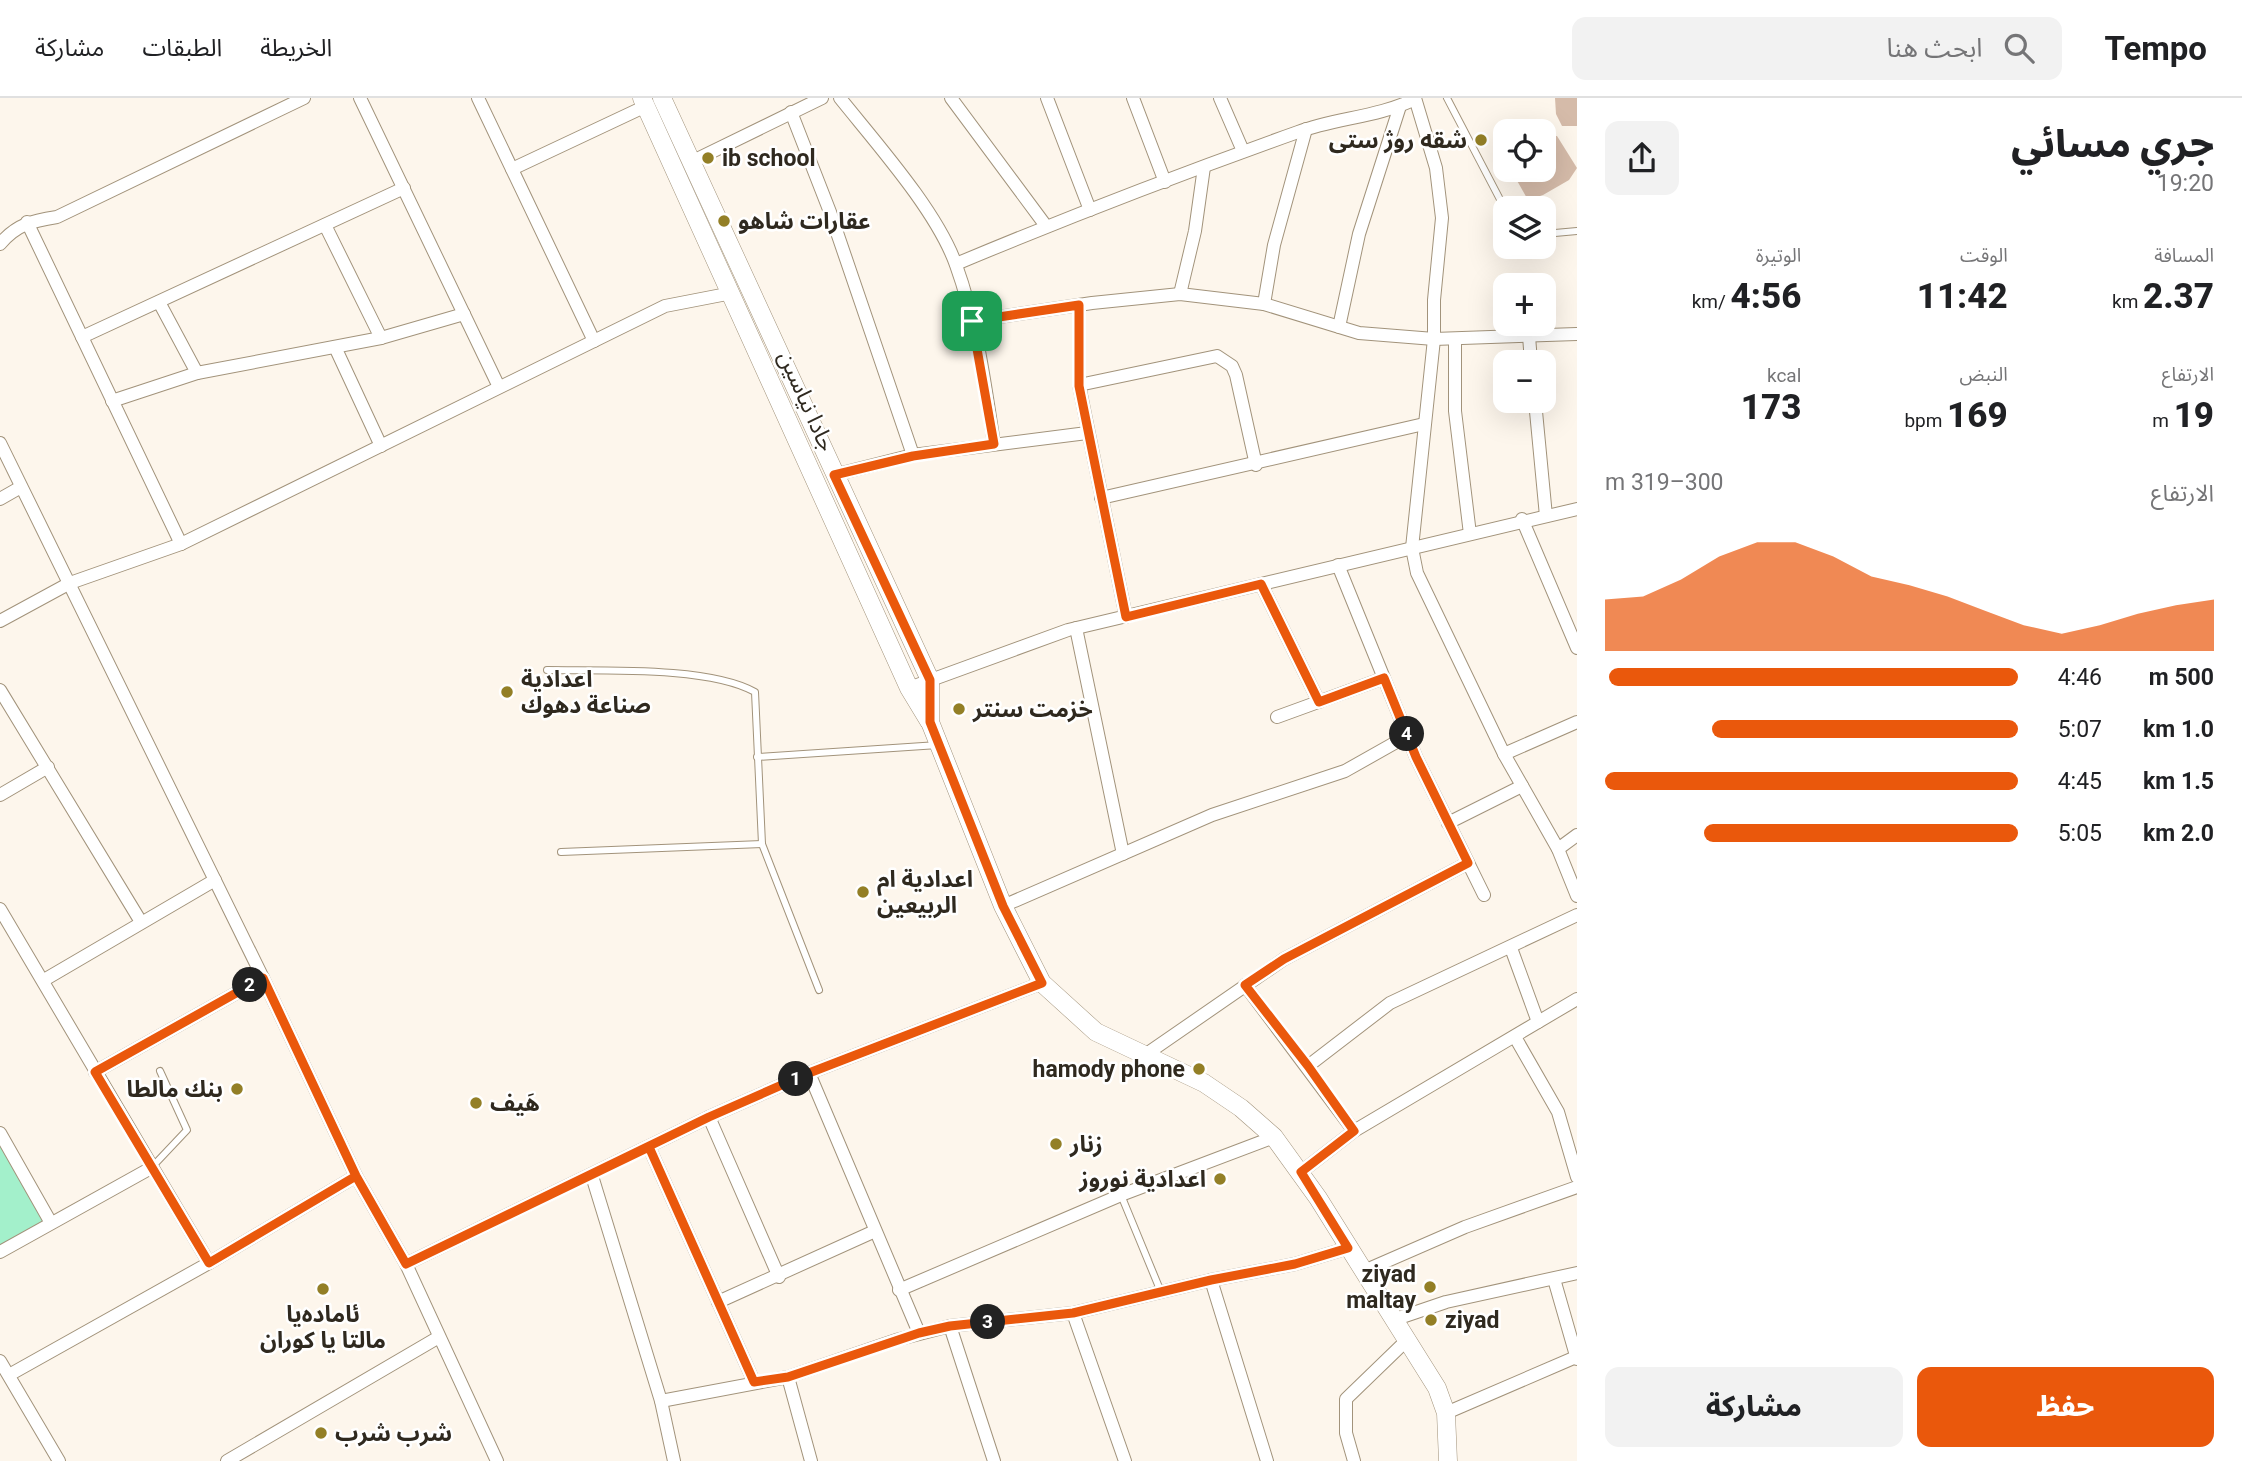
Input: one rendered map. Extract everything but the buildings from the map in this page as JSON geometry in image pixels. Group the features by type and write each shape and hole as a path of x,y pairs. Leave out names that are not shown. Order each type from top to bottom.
{"street":[{"path":"0,244 12,230 27,222 57,217 304,98"},
{"path":"360,98 499,387"},
{"path":"478,98 594,341"},
{"path":"691,162 822,98"},
{"path":"840,98 903,177 956,264 972,321 994,444"},
{"path":"951,98 1046,226"},
{"path":"1047,98 1090,210"},
{"path":"1133,98 1166,182"},
{"path":"1220,98 1243,151"},
{"path":"956,264 1046,226 1243,151 1306,129 1399,106 1415,98 1436,168 1442,218 1434,300 1434,339 1412,548 1417,573 1504,754 1558,849 1577,895"},
{"path":"512,169 650,101"},
{"name":"جادا نیاسین","path":"650,101 691,162 930,680"},
{"path":"1339,327 1359,234 1399,106"},
{"path":"791,112 830,212 913,456"},
{"name":"جادا نیاسین","path":"664,124 732,293 909,688 940,744 1003,906 1042,983"},
{"path":"1264,304 1274,245 1306,129"},
{"path":"1180,294 1195,231 1204,167"},
{"path":"82,337 404,188"},
{"path":"27,222 181,544"},
{"path":"324,225 381,338"},
{"path":"0,621 70,583 181,544 665,306 732,293"},
{"path":"972,321 1180,294 1264,304 1359,333 1434,339 1510,336"},
{"path":"159,302 197,373"},
{"path":"1079,305 1079,386 1126,617"},
{"path":"112,401 197,373 381,338 464,314"},
{"path":"1556,334 1577,334"},
{"path":"1455,339 1455,411 1470,534"},
{"path":"335,347 381,446"},
{"path":"1079,386 1217,356 1225,360 1236,375 1256,465"},
{"path":"1536,413 1546,516"},
{"path":"1101,498 1256,465 1424,424"},
{"path":"834,475 913,456 1087,433"},
{"path":"0,443 263,978 356,1176 406,1264 497,1461"},
{"path":"0,499 21,487"},
{"path":"909,688 1076,628 1470,534 1522,519 1577,509"},
{"path":"1522,519 1577,648"},
{"path":"1338,565 1407,736 1484,895"},
{"path":"1261,584 1319,702"},
{"path":"1076,628 1123,854"},
{"path":"1277,717 1384,678"},
{"path":"930,680 930,722"},
{"path":"0,690 141,922"},
{"path":"1504,754 1577,722"},
{"path":"1003,906 1212,815 1345,771 1407,736"},
{"path":"0,795 48,767"},
{"path":"1448,823 1522,786"},
{"path":"1558,849 1577,835"},
{"path":"1144,1055 1284,959 1468,863"},
{"path":"44,981 215,880"},
{"path":"0,909 209,1263"},
{"path":"1308,1066 1390,1003 1577,915"},
{"path":"1511,948 1538,1022"},
{"path":"95,1072 263,978"},
{"path":"406,1264 709,1117 809,1073 1042,983 1096,1032 1185,1072 1223,1095 1274,1137 1301,1172 1437,1388 1446,1412 1448,1461"},
{"path":"1245,985 1354,1131"},
{"path":"1301,1172 1354,1131 1577,999"},
{"path":"1515,1037 1558,1112 1577,1177"},
{"path":"809,1073 919,1333"},
{"path":"709,1117 779,1277"},
{"path":"0,1133 51,1223"},
{"path":"900,1290 1121,1195 1274,1137"},
{"path":"649,1147 754,1382"},
{"path":"0,1252 151,1168"},
{"path":"9,1375 209,1263 356,1176"},
{"path":"592,1176 661,1401 674,1461"},
{"path":"1364,1271 1465,1227 1577,1187"},
{"path":"718,1302 779,1277 875,1231"},
{"path":"661,1401 788,1377 919,1333 950,1326 1073,1313 1211,1280 1295,1264 1348,1248"},
{"path":"1393,1320 1446,1301 1577,1273"},
{"path":"1446,1412 1577,1358 1554,1279"},
{"path":"1211,1280 1267,1461"},
{"path":"1073,1313 1125,1461"},
{"path":"950,1326 992,1461"},
{"path":"227,1461 439,1337"},
{"path":"1354,1461 1346,1433 1346,1399 1407,1340"},
{"path":"0,1361 59,1461"},
{"path":"788,1377 811,1461"}],"lane":[{"path":"1447,98 1498,196"},
{"path":"1556,233 1577,231"},
{"path":"547,670 654,672 739,683 755,692 762,844 819,990"},
{"path":"757,757 940,744"},
{"path":"561,852 762,844"},
{"path":"151,1168 187,1130 160,1071"},
{"path":"1121,1195 1161,1292"}],"green space":[{"path":"0,1133 51,1223 0,1252"}],"place":[{"name":"شقه روژ ستى","path":"1481,140"},
{"name":"ib school","path":"708,158"},
{"name":"عقارات شاهو","path":"724,221"},
{"name":"اعدادية صناعة دهوك","path":"507,692"},
{"name":"خزمت سنتر","path":"959,709"},
{"name":"اعدادية ام الربيعين","path":"863,892"},
{"name":"hamody phone","path":"1199,1069"},
{"name":"بنك مالطا","path":"237,1089"},
{"name":"هَيف","path":"476,1103"},
{"name":"زنار","path":"1056,1144"},
{"name":"اعدادية نوروز","path":"1220,1179"},
{"name":"ziyad maltay","path":"1430,1287"},
{"name":"ئامادەيا مالتا يا كوران","path":"323,1289"},
{"name":"ziyad","path":"1431,1320"},
{"name":"شرب شرب","path":"321,1433"}],"route":[{"path":"972,321 983,369 994,444 913,456 834,475 930,680 930,722 1003,906 1042,983 809,1073 709,1117 406,1264 356,1176 209,1263 95,1072 263,978 356,1176 406,1264 649,1147 754,1382 788,1377 896,1340 950,1326 1073,1313 1211,1280 1295,1264 1348,1248 1301,1172 1354,1131 1245,985 1284,959 1468,863 1416,757 1384,678 1319,702 1261,584 1126,617 1079,386 1079,305 972,321"}]}
